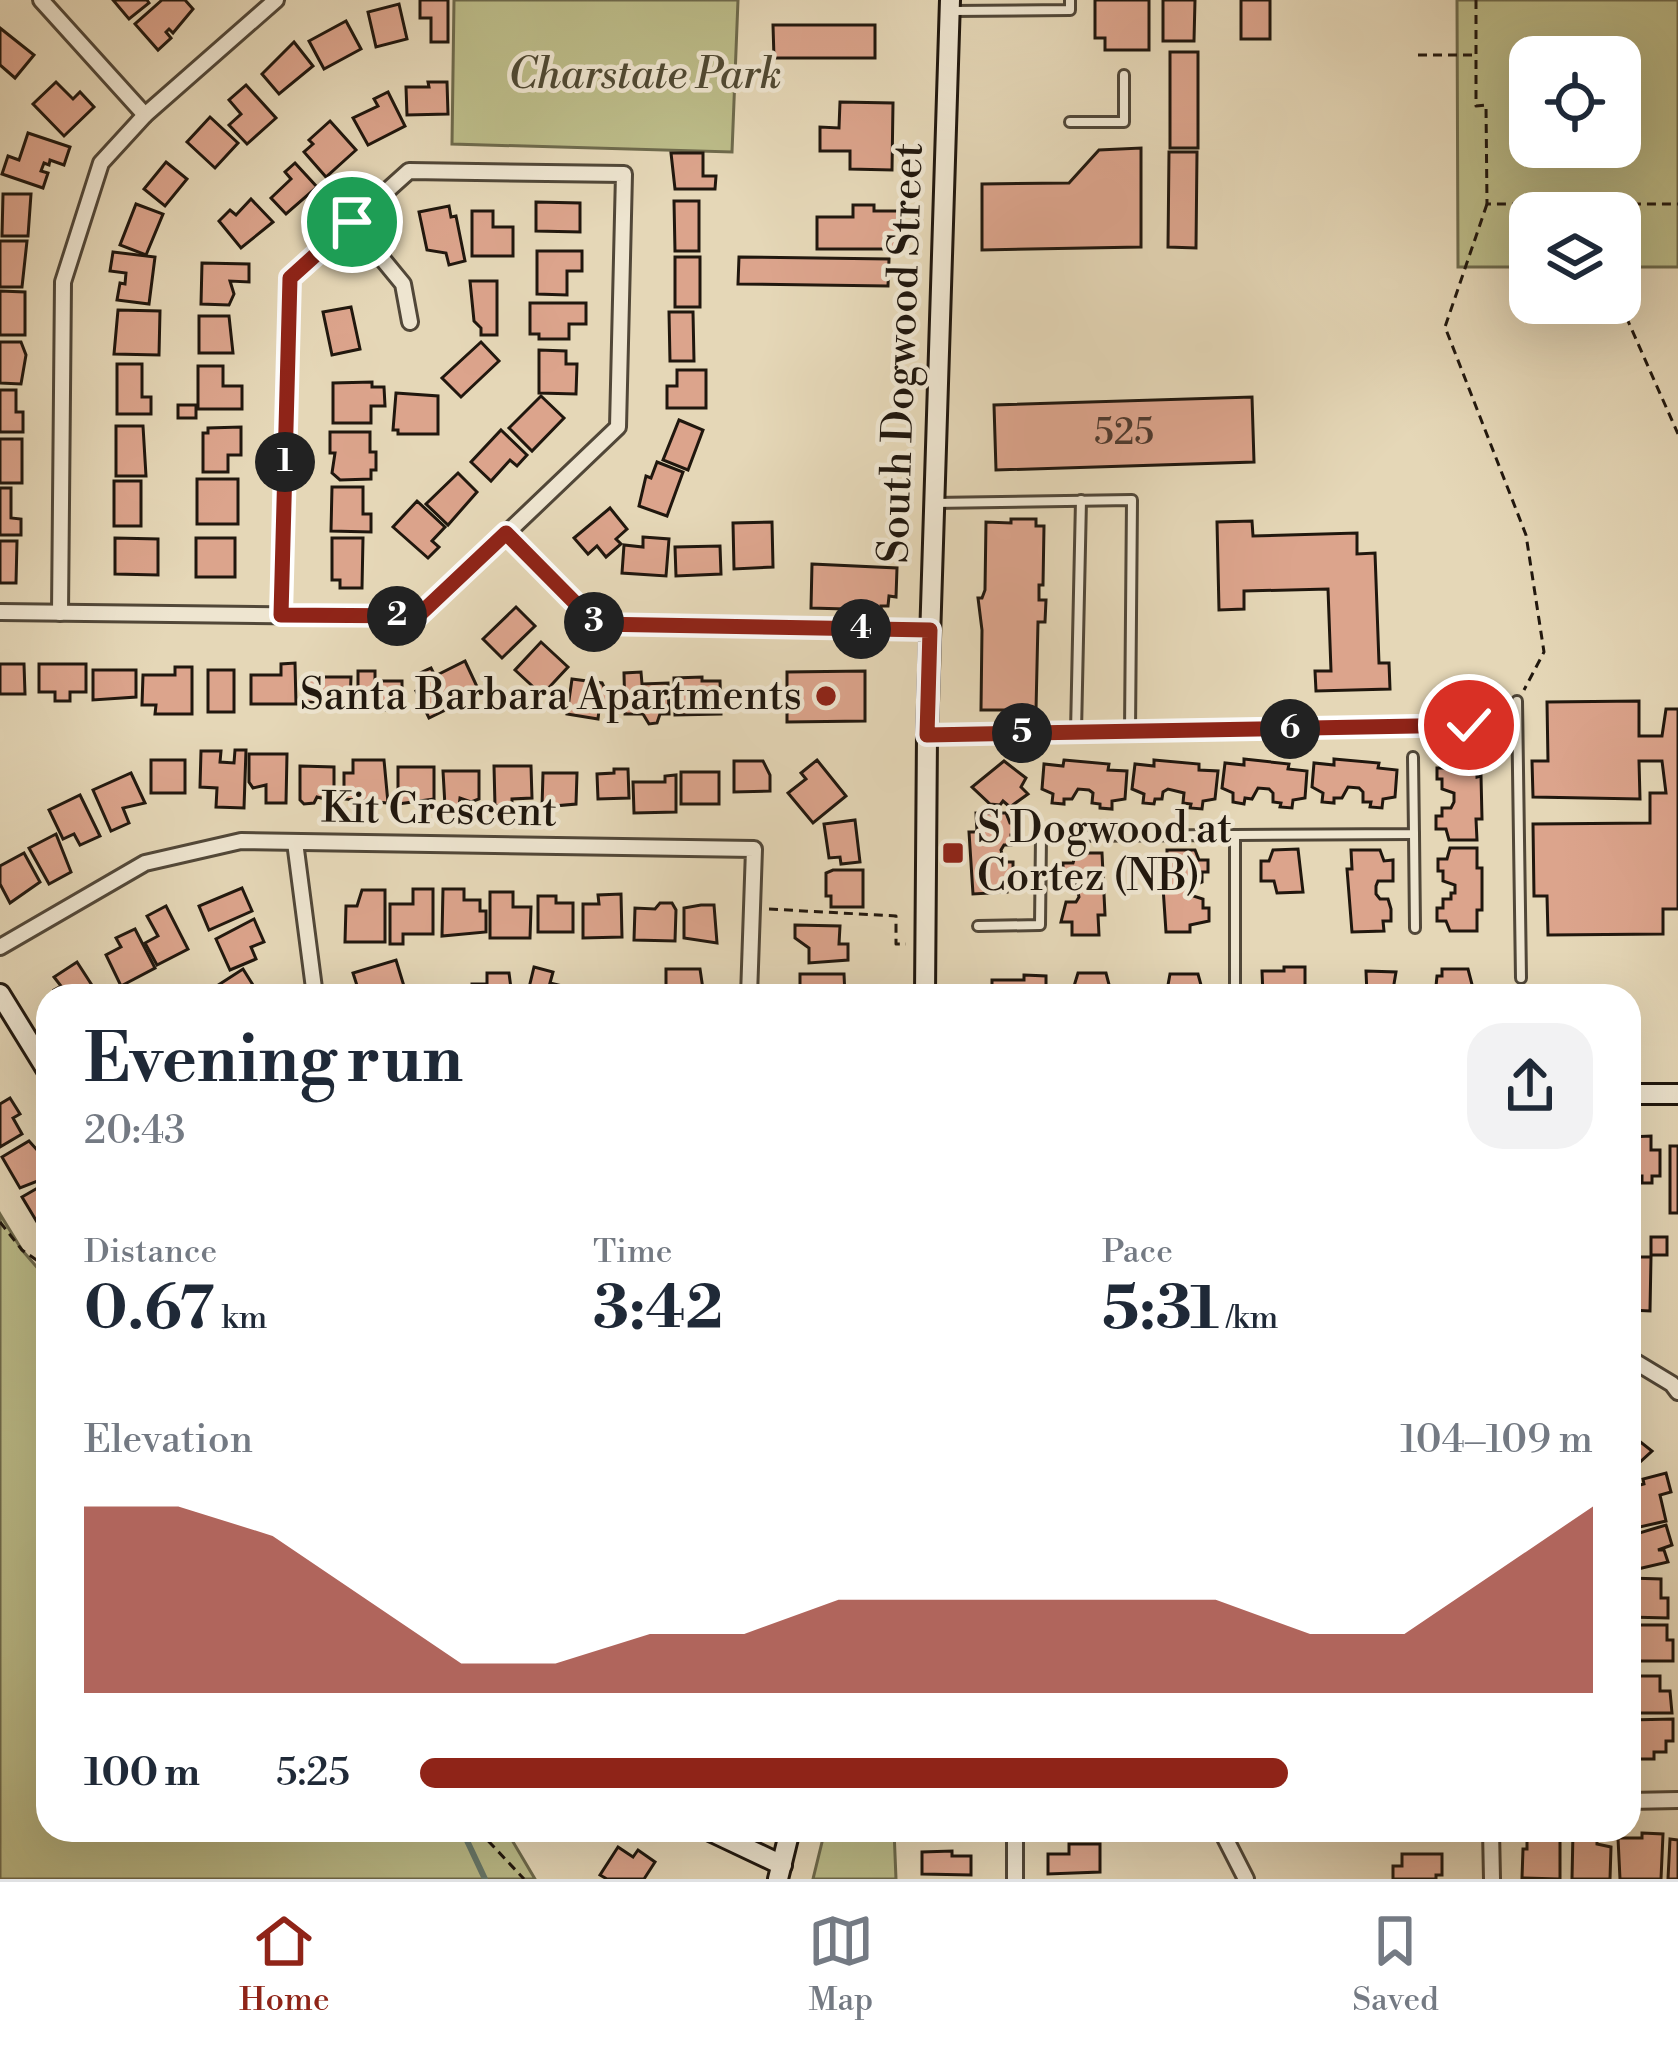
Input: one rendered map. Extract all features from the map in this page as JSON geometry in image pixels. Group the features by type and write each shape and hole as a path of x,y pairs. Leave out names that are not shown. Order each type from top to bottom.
{"main road":[{"name":"South Dogwood Street","path":"926,984 927,735 950,5"},
{"path":"0,994 36,1052"},
{"path":"1641,1094 1678,1094"},
{"path":"728,1842 780,1872 787,1842"}],"street":[{"path":"41,0 145,115"},
{"path":"60,613 63,282 101,163 145,115 276,0"},
{"path":"0,612 60,613 281,615 418,616 618,427 624,174 410,171 290,278 281,615"},
{"path":"352,222 403,284 410,322"},
{"path":"506,533 596,624 930,630"},
{"name":"Kit Crescent","path":"0,946 145,863 241,841 754,849 749,984"},
{"path":"295,842 313,984"},
{"path":"1641,1365 1676,1385"},
{"path":"1641,1801 1678,1801"},
{"path":"1015,1879 1016,1842"},
{"path":"1228,1842 1246,1879"},
{"path":"1491,1842 1492,1879"}],"lane":[{"path":"950,5 1070,10 1070,0"},
{"path":"1070,122 1124,122 1124,75"},
{"path":"1076,732 1081,500"},
{"path":"933,503 1132,500 1130,731"},
{"path":"1517,701 1521,978"},
{"path":"927,735 1469,725"},
{"path":"1413,758 1415,928"},
{"path":"978,926 1040,925 1041,836 1414,834"},
{"path":"1235,835 1235,984"}],"path":[{"path":"1476,0 1477,106 1486,105 1487,204 1444,326 1526,535 1544,652 1517,701"},
{"path":"1418,56 1477,56"},
{"path":"1487,204 1509,204"},
{"path":"1641,204 1678,204"},
{"path":"1628,324 1678,434"},
{"path":"752,908 896,916 896,944 926,945"},
{"path":"0,1222 36,1260"},
{"path":"489,1842 524,1879"}],"green space":[{"name":"Charstate Park","path":"454,0 738,0 732,152 452,144"},
{"path":"1457,0 1678,0 1678,267 1641,267 1641,192 1509,192 1509,267 1458,267"},
{"path":"0,1214 36,1266 36,1842 513,1842 535,1879 0,1879"},
{"path":"822,1842 894,1842 896,1879 813,1879"}],"building":[{"path":"113,0 147,0 149,3 129,19"},
{"path":"162,0 185,0 193,9 173,33 166,32 171,38 158,50 135,24"},
{"path":"420,0 448,0 448,42 431,42 431,18 420,18"},
{"path":"1095,0 1149,0 1149,50 1105,50 1105,38 1095,38"},
{"path":"1163,0 1195,0 1194,41 1163,41"},
{"path":"1241,0 1270,0 1270,39 1241,39"},
{"path":"399,4 407,39 376,47 368,12"},
{"path":"346,21 361,49 324,69 309,41"},
{"path":"773,25 875,25 875,58 774,58"},
{"path":"0,28 34,55 15,78 0,65"},
{"path":"294,42 313,66 279,94 262,74"},
{"path":"1170,52 1198,52 1198,148 1170,148"},
{"path":"56,82 73,99 80,92 94,107 64,136 33,104"},
{"path":"428,82 447,82 448,114 407,115 406,87 429,87"},
{"path":"246,85 276,118 247,144 229,125 241,114 229,100"},
{"path":"388,92 405,126 368,145 353,118 378,106 374,99"},
{"path":"840,102 893,103 892,170 850,169 850,151 820,151 820,127 839,128"},
{"path":"210,117 238,143 215,168 187,142"},
{"path":"330,121 356,150 326,177 304,152 313,144 309,140"},
{"path":"28,133 70,147 64,165 44,163 41,171 48,173 43,188 2,174 8,156 19,160"},
{"path":"1141,148 1141,247 982,250 982,184 1069,183 1099,150"},
{"path":"1169,152 1197,152 1196,248 1168,247"},
{"path":"671,153 703,153 703,176 716,176 715,189 675,189"},
{"path":"166,162 187,179 165,206 144,189"},
{"path":"295,163 317,187 286,214 271,198 291,179 285,172"},
{"path":"3,194 31,194 28,236 2,236"},
{"path":"251,199 273,222 241,248 219,221 230,210 236,215"},
{"path":"674,201 699,201 699,251 675,251"},
{"path":"536,202 580,203 580,232 536,231"},
{"path":"136,204 163,214 146,255 120,245"},
{"path":"853,205 904,211 904,249 817,249 817,217 853,217"},
{"path":"449,206 451,217 456,216 465,261 449,265 446,253 427,250 419,212"},
{"path":"472,211 493,211 493,227 513,227 513,256 472,256"},
{"path":"0,241 27,241 22,287 0,287"},
{"path":"537,251 582,251 582,271 567,271 567,295 537,294"},
{"path":"113,252 155,257 149,304 117,300 126,273 110,271"},
{"path":"675,257 700,257 700,307 675,307"},
{"path":"739,257 889,259 888,286 738,284"},
{"path":"202,263 249,264 249,282 230,281 234,294 229,305 201,304"},
{"path":"470,281 497,281 497,335 481,335 474,321"},
{"path":"0,291 25,292 25,335 0,335"},
{"path":"530,303 586,303 586,324 569,324 569,339 539,339 539,334 530,334"},
{"path":"351,307 360,349 332,355 323,312"},
{"path":"118,310 160,311 159,355 114,354"},
{"path":"669,312 693,312 694,361 670,361"},
{"path":"199,316 229,316 233,353 199,353"},
{"path":"0,342 21,342 26,355 21,384 0,383"},
{"path":"481,342 499,361 461,397 442,378"},
{"path":"539,350 566,351 566,364 577,364 576,394 539,393"},
{"path":"117,364 142,364 142,397 151,397 151,414 117,414"},
{"path":"198,366 223,366 223,386 242,386 242,409 198,409"},
{"path":"677,370 706,370 706,408 667,408 667,386 677,386"},
{"path":"372,382 372,387 384,387 385,406 371,406 371,423 333,423 333,383"},
{"path":"0,390 16,390 16,412 23,412 23,432 0,432"},
{"path":"396,393 438,396 438,434 393,430"},
{"path":"541,396 564,418 532,451 509,428"},
{"path":"1252,397 1254,462 996,470 994,405"},
{"path":"178,405 196,405 196,418 178,418"},
{"path":"679,420 703,430 688,470 663,460"},
{"path":"116,426 143,426 146,476 116,476"},
{"path":"241,427 241,455 228,455 228,472 203,472 203,433 208,428"},
{"path":"501,430 527,455 517,466 510,460 491,481 471,462"},
{"path":"330,432 370,432 370,452 376,452 371,479 340,480 332,473 335,453 330,453"},
{"path":"0,439 22,439 22,483 0,483"},
{"path":"657,462 683,472 667,516 639,506 646,476 651,478"},
{"path":"458,473 477,492 448,525 426,504"},
{"path":"197,479 238,479 238,524 197,524"},
{"path":"114,481 141,481 141,526 114,526"},
{"path":"332,487 363,487 363,514 371,514 371,532 331,531"},
{"path":"0,488 11,488 11,518 21,519 21,535 0,535"},
{"path":"417,501 445,527 432,541 439,547 428,558 393,527"},
{"path":"610,508 627,529 616,539 621,544 606,557 597,546 588,554 574,538"},
{"path":"1011,519 1036,519 1036,526 1044,526 1039,600 1046,600 1045,622 1038,622 1036,710 981,710 978,598 985,590 986,522 1011,523"},
{"path":"1252,521 1253,536 1357,533 1357,554 1375,553 1379,663 1389,663 1390,689 1316,691 1315,671 1331,671 1328,589 1244,591 1244,609 1219,610 1217,522"},
{"path":"772,522 773,567 734,569 733,523"},
{"path":"643,537 669,539 666,576 622,573 624,545 643,547"},
{"path":"115,538 158,539 158,575 115,574"},
{"path":"196,538 235,538 235,577 196,577"},
{"path":"332,538 363,538 362,588 340,588 340,580 332,580"},
{"path":"0,541 17,541 16,583 0,583"},
{"path":"720,546 721,574 676,576 675,547"},
{"path":"812,564 897,568 896,597 889,596 888,606 881,610 811,608"},
{"path":"516,607 535,626 502,658 483,639"},
{"path":"541,642 568,667 542,695 515,670"},
{"path":"465,661 480,693 429,718 416,691 423,688 416,675 431,668 435,676"},
{"path":"295,663 296,704 251,704 251,675 281,675 281,664"},
{"path":"0,664 24,664 25,694 0,694"},
{"path":"39,664 86,664 86,692 70,692 70,701 55,701 55,692 39,692"},
{"path":"175,667 192,667 192,714 155,714 156,705 142,705 143,675 175,675"},
{"path":"93,670 136,670 136,697 93,700"},
{"path":"208,670 234,670 234,712 208,712"},
{"path":"358,671 375,671 375,681 402,681 402,710 358,710"},
{"name":"Santa Barbara Apartments","path":"865,671 865,721 787,722 787,672"},
{"path":"641,672 642,684 668,683 669,714 660,714 657,723 649,724 643,714 625,714 624,673"},
{"path":"306,677 351,677 350,703 306,702"},
{"path":"702,677 702,681 720,681 721,714 675,715 674,678"},
{"path":"572,679 602,683 606,691 620,693 617,713 599,710 598,719 567,714"},
{"path":"1639,701 1639,736 1662,736 1666,709 1678,709 1678,909 1663,909 1663,934 1548,935 1547,896 1534,896 1533,824 1650,823 1650,793 1666,793 1662,761 1639,761 1640,799 1533,797 1532,761 1548,761 1547,702"},
{"path":"235,750 246,750 244,808 216,807 217,788 200,787 201,751 221,751 220,762 234,763"},
{"path":"249,754 287,754 286,803 266,803 266,785 253,788"},
{"path":"1449,757 1476,757 1482,819 1476,819 1477,840 1449,840 1446,829 1436,829 1436,816 1442,816 1442,808 1451,808 1454,802 1454,793 1442,789 1442,779 1437,779 1437,768 1447,768"},
{"path":"1244,759 1307,771 1305,798 1293,800 1292,808 1280,807 1269,789 1258,788 1244,804 1233,802 1233,793 1222,788 1225,763 1244,765"},
{"path":"1334,759 1379,763 1378,768 1397,770 1395,797 1383,799 1382,808 1370,807 1359,788 1348,787 1334,803 1322,802 1323,793 1312,787 1314,763 1334,765"},
{"path":"151,760 185,760 185,793 151,793"},
{"path":"353,760 384,760 388,803 344,799 344,773 353,773"},
{"path":"817,760 846,796 813,823 788,793 806,779 801,773"},
{"path":"1064,760 1109,764 1108,770 1127,771 1125,799 1112,801 1112,809 1100,808 1092,803 1093,793 1078,789 1064,804 1052,803 1053,794 1042,789 1044,764 1063,766"},
{"path":"1154,760 1199,764 1199,770 1218,771 1215,799 1203,801 1202,809 1190,808 1191,804 1183,803 1184,793 1168,789 1154,804 1143,803 1144,794 1132,789 1135,764 1154,766"},
{"path":"734,761 763,761 770,775 770,791 734,792"},
{"path":"1004,761 1026,778 1021,787 1028,794 1010,807 1003,801 990,804 972,787"},
{"path":"300,766 334,767 334,801 317,797 314,803 304,804 300,800"},
{"path":"494,766 531,766 532,798 495,806"},
{"path":"398,767 434,767 434,799 398,804"},
{"path":"614,769 628,769 629,798 598,799 597,774 614,773"},
{"path":"443,771 479,771 479,799 460,798 459,806 445,806"},
{"path":"681,772 719,772 719,804 681,804"},
{"path":"131,773 145,803 123,808 129,823 111,831 93,790"},
{"path":"543,773 577,773 576,804 542,807"},
{"path":"676,775 676,812 634,813 633,782 665,782 665,776"},
{"path":"80,795 100,836 80,845 74,834 63,839 49,810"},
{"path":"976,813 1006,813 1010,823 1019,823 1019,835 1011,835 1011,845 1001,850 1004,862 1013,862 1013,872 1017,872 1017,884 1007,884 1007,892 973,894 969,832 977,832"},
{"path":"855,820 860,862 841,864 840,857 829,858 824,824"},
{"path":"56,834 71,872 49,884 29,848"},
{"path":"1450,848 1477,848 1482,910 1477,910 1477,931 1450,931 1446,921 1437,921 1437,908 1443,908 1443,899 1455,893 1455,885 1443,881 1443,871 1438,871 1438,859 1447,859"},
{"path":"1298,849 1303,892 1277,893 1274,881 1261,881 1261,861 1269,861 1273,850"},
{"path":"1167,850 1195,850 1199,860 1208,860 1208,872 1202,872 1202,882 1190,887 1190,895 1203,899 1209,921 1190,925 1190,932 1166,932 1162,872 1167,872"},
{"path":"1351,850 1380,850 1384,861 1393,860 1393,881 1378,881 1376,886 1376,894 1388,899 1391,909 1391,921 1383,921 1384,931 1352,932 1347,869 1352,869"},
{"path":"24,853 40,882 10,903 0,884 0,866"},
{"path":"1076,853 1102,853 1105,915 1098,915 1099,935 1072,935 1072,922 1061,922 1066,902 1079,897 1076,883 1067,883 1063,876 1063,863 1073,863"},
{"path":"863,870 863,907 831,907 826,873"},
{"path":"242,888 252,911 209,930 199,906"},
{"path":"413,889 433,889 433,934 403,934 403,944 390,944 390,904 413,904"},
{"path":"443,889 464,889 464,900 480,900 480,911 486,911 486,932 442,936"},
{"path":"362,890 385,890 385,942 345,942 346,906 357,906"},
{"path":"490,892 513,892 513,907 531,907 530,938 490,938"},
{"path":"621,894 622,937 583,938 583,904 599,904 598,895"},
{"path":"538,896 573,903 573,932 538,932"},
{"path":"660,903 672,903 676,910 675,941 634,940 635,908 655,909"},
{"path":"714,905 717,943 684,938 684,908"},
{"path":"166,906 188,949 157,965 145,943 158,936 147,916"},
{"path":"254,919 264,942 251,947 256,959 230,970 216,939"},
{"path":"795,925 840,926 839,944 848,944 848,960 809,963 809,948 795,938"},
{"path":"135,929 155,968 120,984 106,955 121,947 116,938"},
{"path":"396,960 403,984 356,984 353,973"},
{"path":"77,962 91,984 59,984 54,977"},
{"path":"534,967 553,972 550,983 554,984 530,984"},
{"path":"1284,967 1305,967 1305,984 1263,984 1262,971 1284,971"},
{"path":"243,969 252,984 220,984"},
{"path":"666,969 700,969 702,984 666,984"},
{"path":"1442,969 1468,969 1472,984 1436,984 1437,976 1442,976"},
{"path":"1366,971 1396,972 1394,984 1367,984"},
{"path":"487,973 509,973 510,984 487,984"},
{"path":"1078,973 1106,973 1109,984 1075,984"},
{"path":"800,974 844,974 844,984 800,984"},
{"path":"1170,974 1198,974 1201,984 1168,984"},
{"path":"1024,975 1046,976 1046,984 992,984 992,980 1024,980"},
{"path":"10,1098 20,1114 13,1118 22,1134 0,1147 0,1104"},
{"path":"1641,1136 1651,1136 1651,1150 1660,1150 1660,1176 1652,1176 1652,1183 1642,1183"},
{"path":"29,1141 36,1149 36,1182 20,1188 2,1157"},
{"path":"1670,1146 1678,1146 1678,1213 1670,1213"},
{"path":"36,1189 36,1220 22,1197"},
{"path":"1651,1237 1667,1237 1667,1255 1651,1255"},
{"path":"1641,1257 1651,1257 1650,1311 1641,1311"},
{"path":"1641,1442 1652,1451 1641,1461"},
{"path":"1666,1473 1671,1492 1660,1495 1666,1521 1641,1527 1643,1479"},
{"path":"1666,1525 1672,1545 1658,1550 1664,1550 1668,1562 1641,1568 1641,1532"},
{"path":"1641,1578 1661,1579 1668,1618 1641,1617"},
{"path":"1641,1625 1667,1625 1673,1661 1641,1661"},
{"path":"1641,1676 1660,1676 1660,1691 1670,1691 1672,1713 1641,1713"},
{"path":"1673,1719 1673,1741 1666,1741 1666,1752 1654,1752 1654,1759 1641,1759 1641,1720"},
{"path":"1642,1833 1663,1834 1661,1879 1620,1879 1618,1842 1641,1842"},
{"path":"1670,1839 1678,1840 1678,1879 1668,1879"},
{"path":"1527,1842 1560,1842 1560,1879 1522,1878 1523,1849"},
{"path":"1573,1842 1611,1847 1610,1879 1572,1879"},
{"path":"1069,1844 1100,1844 1100,1872 1048,1874 1048,1854 1069,1854"},
{"path":"618,1847 633,1857 638,1850 655,1862 644,1879 600,1875"},
{"path":"952,1851 952,1856 971,1856 971,1875 922,1874 922,1852"},
{"path":"1402,1854 1442,1854 1442,1875 1393,1879 1393,1866 1402,1866"}],"waterway":[{"path":"468,1842 485,1879"}],"place":[{"name":"Santa Barbara Apartments","path":"826,696"},
{"name":"S Dogwood at Cortez (NB)","path":"953,853"}],"route":[{"path":"352,222 290,278 281,615 418,616 506,533 596,624 930,630 927,735 1469,725"}]}
